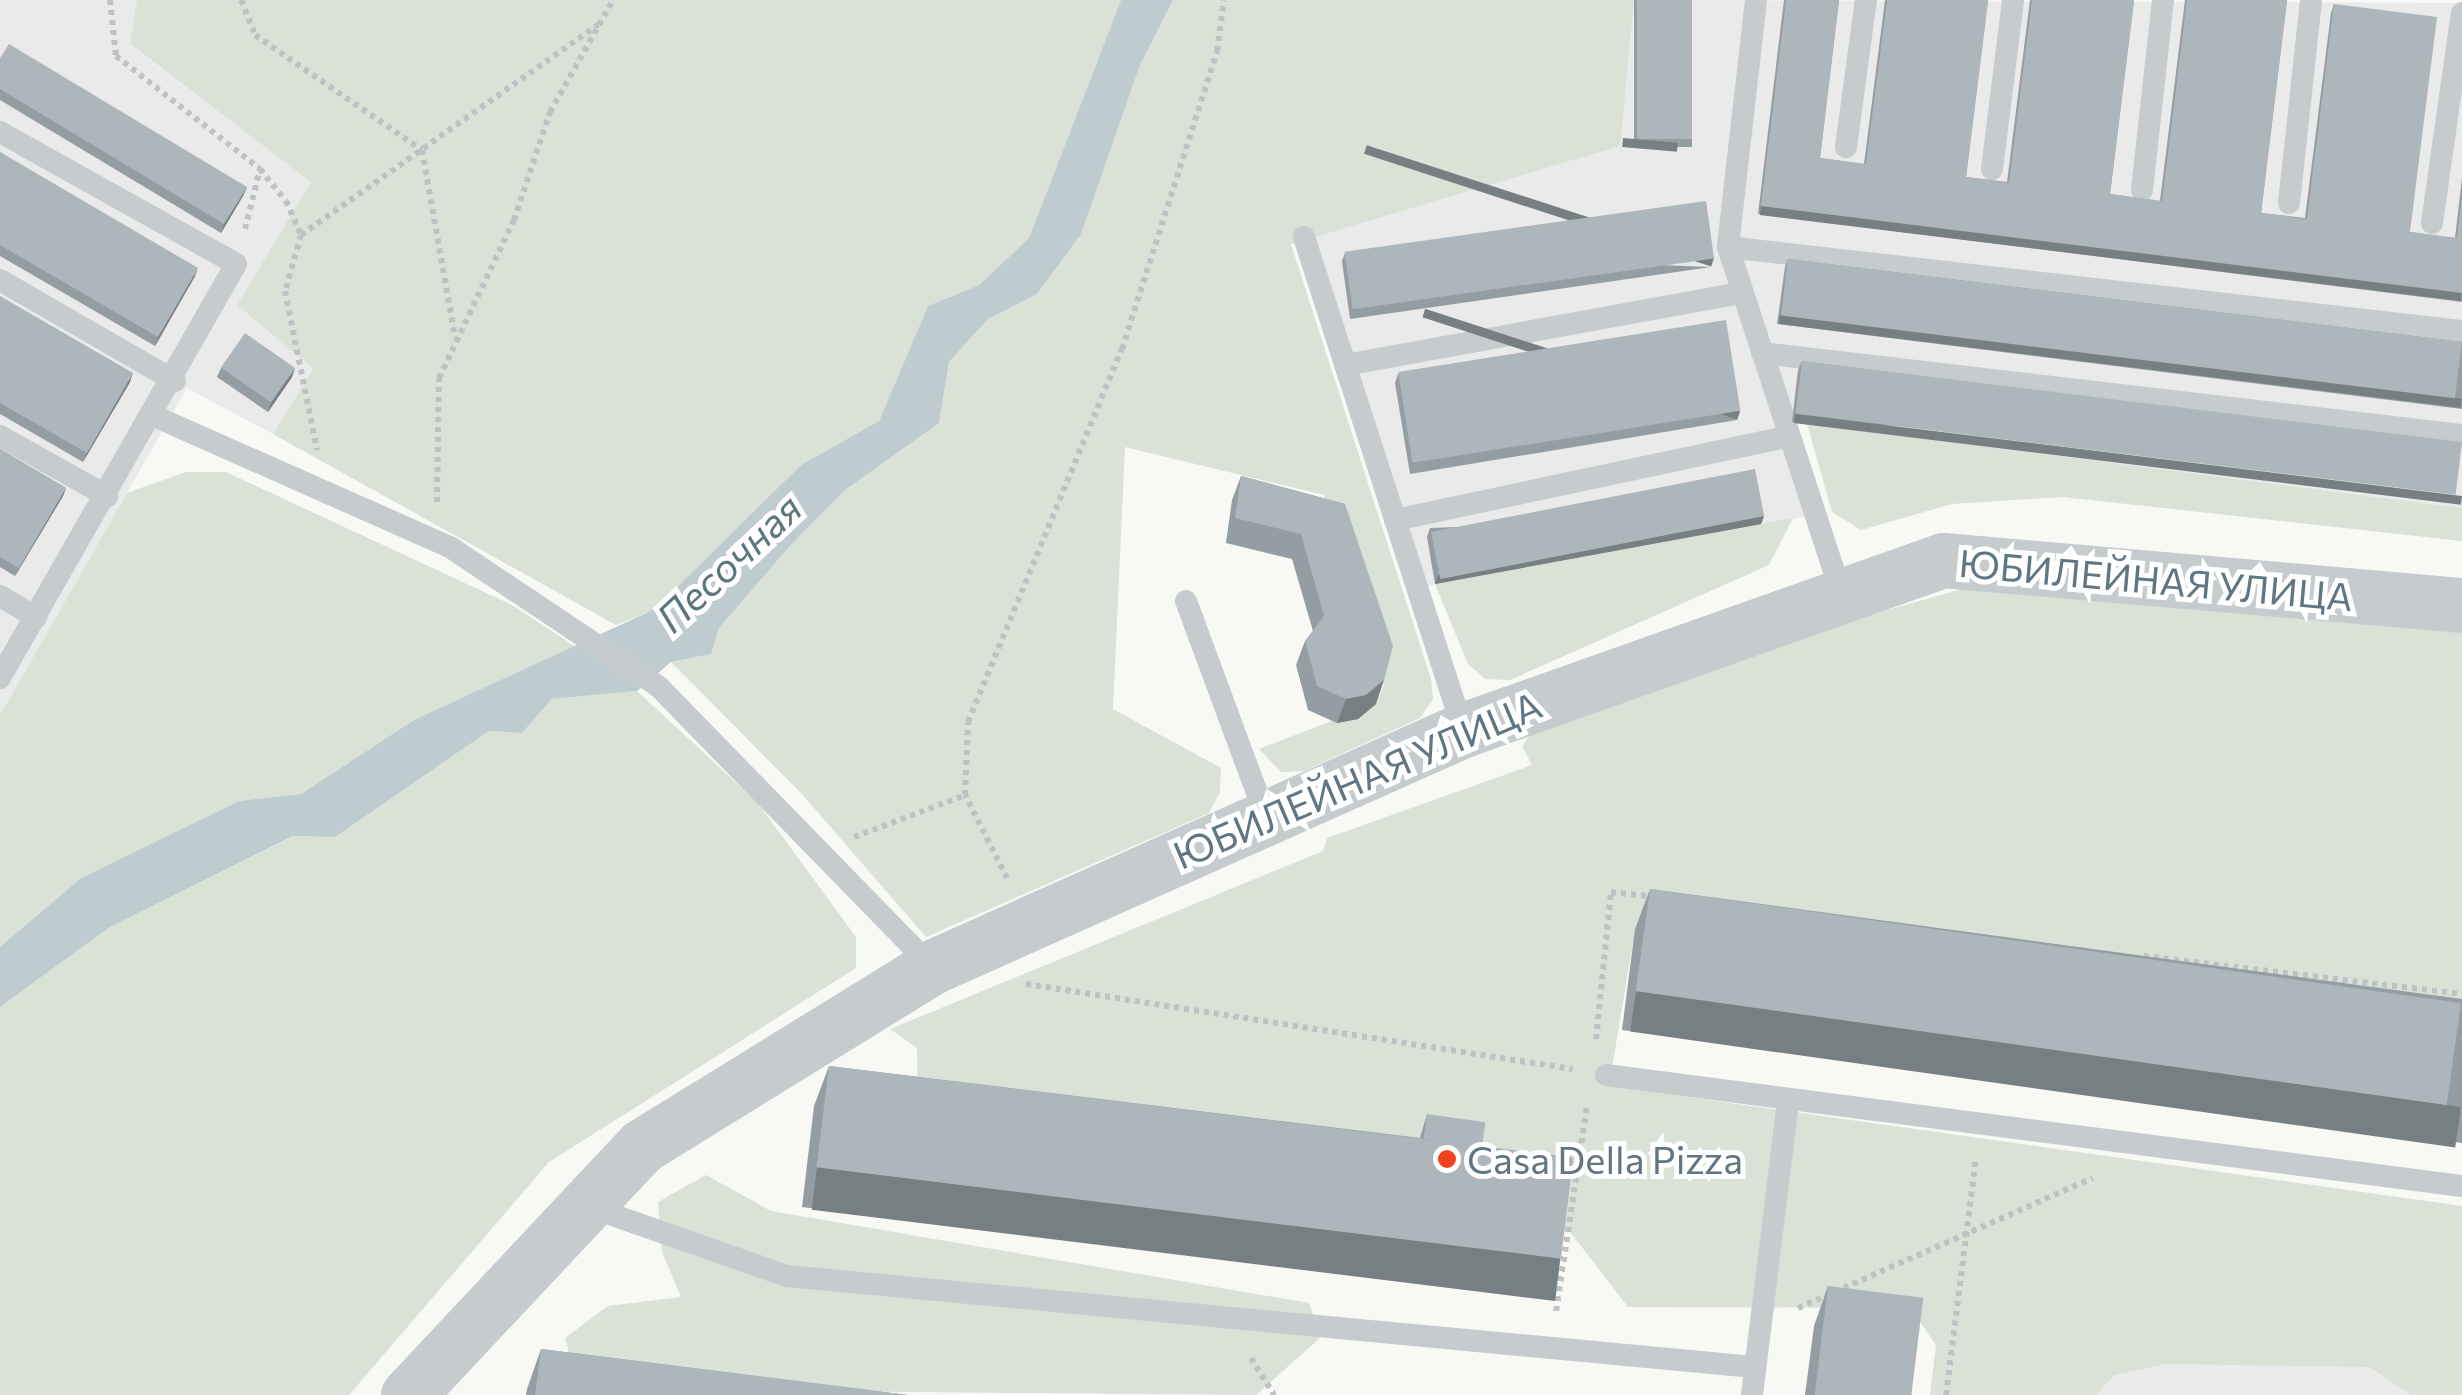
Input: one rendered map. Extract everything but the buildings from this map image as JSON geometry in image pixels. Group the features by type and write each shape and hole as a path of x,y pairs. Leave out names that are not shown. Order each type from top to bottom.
{"street":[{"name":"ЮБИЛЕЙНАЯ УЛИЦА","path":"408,1395 642,1146 932,966 1264,812 1463,730 1840,589 1942,560 2462,604"}],"lane":[{"path":"1756,0 1728,247 1840,589"},
{"path":"1846,147 1866,0"},
{"path":"1992,168 2013,0"},
{"path":"2142,190 2164,0"},
{"path":"2289,203 2311,0"},
{"path":"2443,0 2462,3"},
{"path":"2432,223 2462,13"},
{"path":"0,132 236,264 175,381 0,678"},
{"path":"1304,238 1463,730"},
{"path":"1728,247 2462,330"},
{"path":"0,280 175,381"},
{"path":"1345,365 1742,292"},
{"path":"1762,353 2462,435"},
{"path":"154,416 450,546 659,687 932,966"},
{"path":"0,436 107,496"},
{"path":"1395,520 1789,436"},
{"path":"0,596 36,617"},
{"path":"1186,601 1264,812"},
{"path":"1599,1074 1788,1102 2462,1186"},
{"path":"1752,1395 1788,1102"},
{"path":"584,1204 787,1276 1754,1367"}],"path":[{"path":"110,0 116,56 260,169 301,235"},
{"path":"241,0 255,35 422,150 455,339"},
{"path":"450,546 431,436 455,339 514,220 550,112 613,0"},
{"path":"1029,922 966,796 968,722 1122,349 1217,51 1224,0"},
{"path":"326,490 285,291 301,235 600,24"},
{"path":"236,264 260,169"},
{"path":"817,850 966,796"},
{"path":"1550,1347 1599,1074 1611,892 1670,899"},
{"path":"2126,954 2462,994"},
{"path":"1010,981 1599,1074"},
{"path":"1946,1395 1981,1126"},
{"path":"1760,1324 2161,1148"}],"shaded area":[{"path":"0,0 137,0 130,45 312,182 237,305 313,369 273,434 187,388 0,715"},
{"path":"137,0 1121,0 1029,238 979,285 928,306 879,421 801,465 656,609 616,625 273,434 313,369 237,305 311,182 130,44"},
{"path":"1173,0 1634,0 1620,146 1291,244 1431,679 1433,699 1420,718 1304,771 1281,772 1259,749 1376,704 1384,685 1324,495 1125,447 1113,709 1221,768 1220,792 1209,813 926,937 801,793 671,662 711,654 719,628 845,490 939,423 949,362 988,319 1037,294 1081,233 1140,65"},
{"path":"1634,0 2462,3 2462,508 1792,423 1815,515 1419,588 1304,237"},
{"path":"1807,424 2462,508 2462,541 2063,497 1952,504 1861,530 1832,512"},
{"path":"186,472 226,472 512,605 576,647 414,720 301,794 239,801 81,878 0,947 0,715 127,493"},
{"path":"1793,518 1769,565 1510,680 1485,679 1468,664 1435,584"},
{"path":"1962,589 2462,629 2462,1040 1635,930 1609,1086 2462,1206 2462,1395 2411,1395 2370,1367 2166,1364 2114,1375 2096,1395 1930,1395 1936,1345 1918,1319 1869,1308 1628,1307 1571,1233 1531,1209 918,1104 917,1048 890,1029 1323,851 1327,838 1532,765 1522,746 1553,704"},
{"path":"637,691 757,802 856,937 856,968 549,1162 349,1395 0,1395 0,1007 110,927 294,836 335,837 489,731 522,733 552,699"},
{"path":"706,1175 771,1211 1309,1303 1321,1337 1256,1395 579,1389 565,1338 608,1306 681,1297 662,1252 658,1202"},
{"path":"2051,1273 2462,1329 2462,1395 2036,1395"}],"water":[{"name":"Песочная","path":"1121,0 1173,0 1140,65 1081,234 1037,294 988,319 949,362 939,423 845,490 719,628 711,654 671,662 637,691 552,699 522,733 489,731 335,837 293,836 110,927 0,1007 0,947 81,878 239,801 301,794 414,720 655,609 801,465 879,421 928,306 979,285 1029,238"}],"place":[{"name":"Casa Della Pizza","path":"1447,1159"}]}
